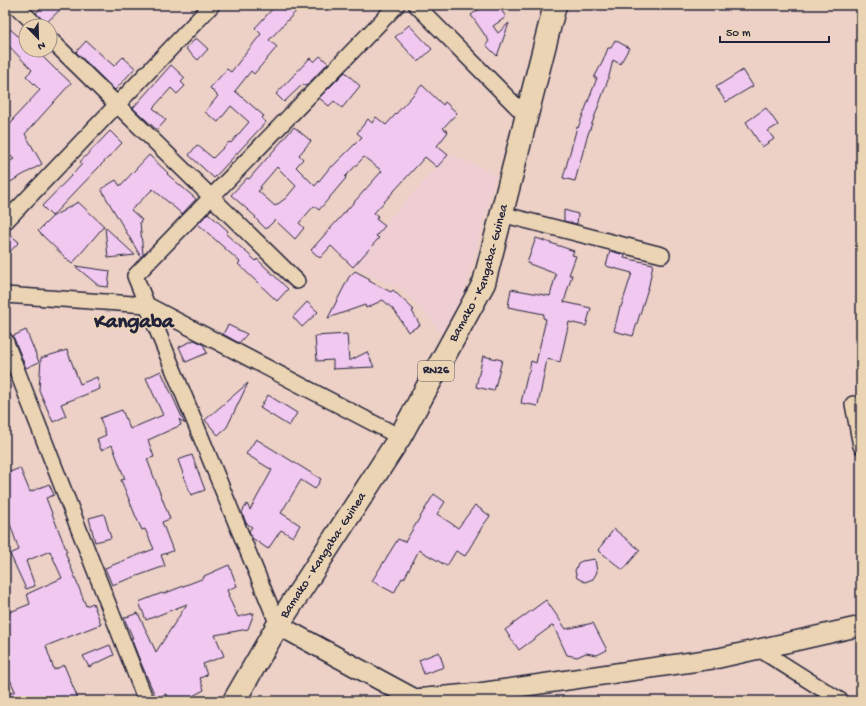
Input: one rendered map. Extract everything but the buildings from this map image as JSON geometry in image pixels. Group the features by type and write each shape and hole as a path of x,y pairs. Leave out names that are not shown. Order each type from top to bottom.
{"main road":[{"name":"Bamako - Kangaba- Guinea","path":"234,701 278,625 400,437 484,283 555,5"}],"street":[{"path":"5,222 212,5"},
{"path":"397,5 135,276 278,625 415,699 486,697 719,658 861,626"},
{"path":"416,5 526,116"},
{"path":"23,8 31,18"},
{"path":"58,47 297,281"},
{"path":"501,214 662,255"},
{"path":"5,295 147,305 400,437"},
{"path":"5,340 146,701"},
{"path":"853,404 861,446"},
{"path":"759,649 841,701"}],"shaded area":[{"path":"449,153 496,175 460,308 444,335 404,291 348,265"}],"district":[{"name":"Kangaba","path":"134,323"}]}
